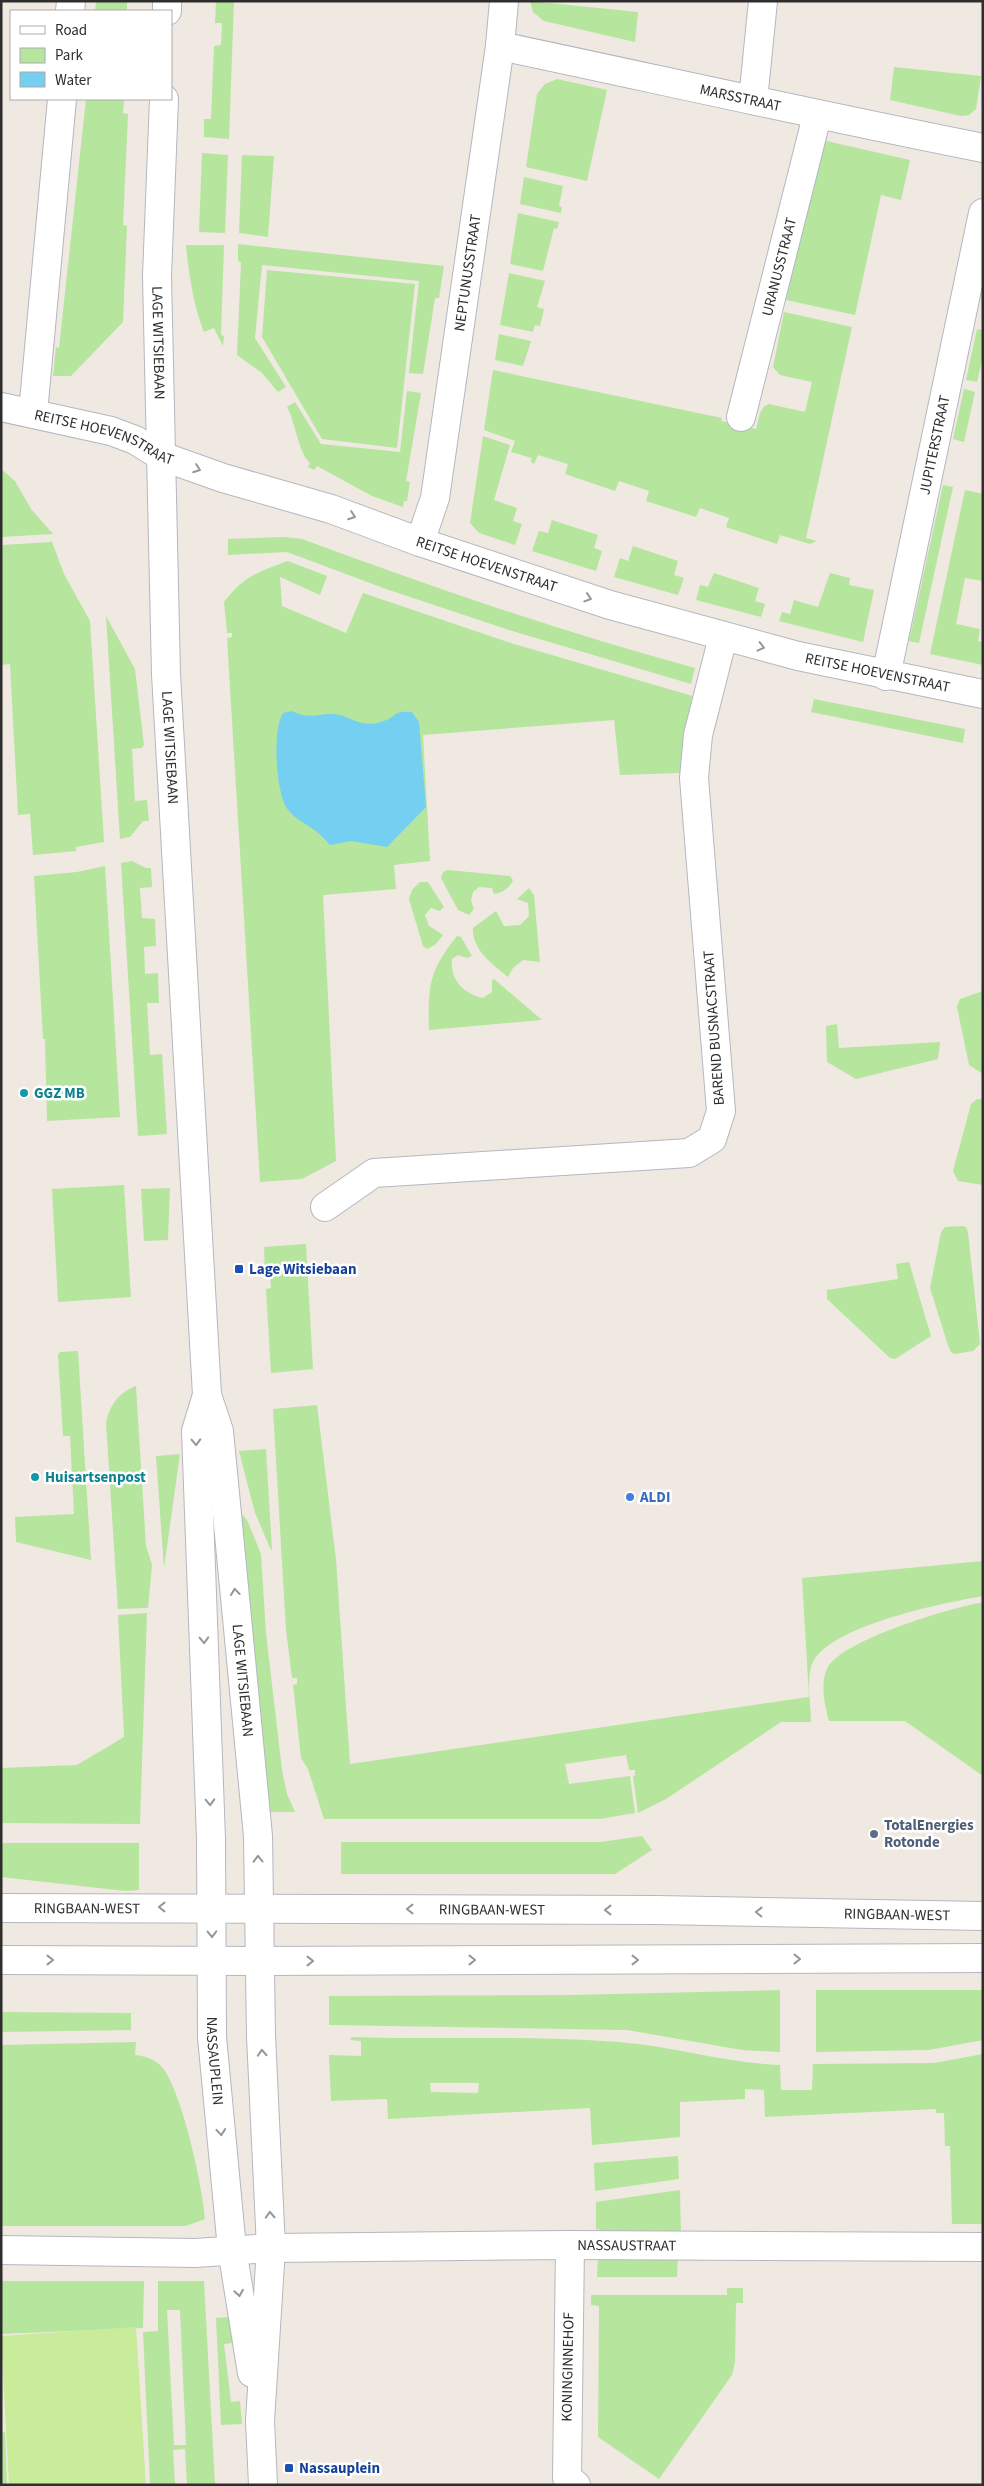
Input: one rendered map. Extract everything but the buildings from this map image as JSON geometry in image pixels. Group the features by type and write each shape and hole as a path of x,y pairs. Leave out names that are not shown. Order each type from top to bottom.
{"street":[{"name":"NEPTUNUSSTRAAT","path":"420,542 435,498 500,46 504,1"},
{"path":"753,100 763,1"},
{"name":"MARSSTRAAT","path":"500,46 753,100 817,116 983,148"},
{"path":"33,413 62,100"},
{"name":"LAGE WITSIEBAAN","path":"164,100 157,276 166,674 207,1395 219,1431 258,1836 261,1961"},
{"name":"URANUSSTRAAT","path":"741,417 817,116"},
{"name":"JUPITERSTRAAT","path":"886,676 983,213"},
{"name":"REITSE HOEVENSTRAAT","path":"1,407 111,431 135,440 160,456 223,478 331,509 420,542 610,605 723,637 886,676 983,694"},
{"name":"BAREND BUSNACSTRAAT","path":"325,1207 374,1173 689,1153 712,1139 721,1111 694,778 698,734 723,637"},
{"name":"LAGE WITSIEBAAN","path":"207,1395 196,1431 210,1813 211,1907"},
{"name":"RINGBAAN-WEST","path":"1,1908 211,1907 983,1916"},
{"name":"NASSAUPLEIN","path":"211,1907 212,2037 232,2249 260,2421"},
{"path":"1,1960 261,1961 983,1958"},
{"name":"NASSAUPLEIN","path":"261,1961 261,2036 271,2248 260,2421 263,2485"},
{"name":"NASSAUSTRAAT","path":"271,2248 570,2244 983,2247"},
{"name":"KONINGINNEHOF","path":"570,2244 567,2478 576,2485"},
{"path":"1,2250 195,2253 232,2249 271,2248"}],"green space":[{"path":"96,1 127,1 127,10 95,10"},
{"path":"216,1 234,1 229,139 204,137 204,119 211,119 214,46 221,45 222,23 215,23"},
{"path":"530,1 638,12 635,42 544,21 533,12"},
{"path":"894,67 981,76 976,109 969,115 961,116 890,100"},
{"path":"557,79 607,90 587,181 526,167 537,94 545,84"},
{"path":"86,100 124,100 123,113 128,114 123,225 127,226 123,322 71,376 53,376 56,347 59,348"},
{"path":"822,140 910,160 901,200 881,195 855,315 786,300"},
{"path":"202,153 228,155 225,233 199,232"},
{"path":"242,155 274,156 268,237 239,233"},
{"path":"524,177 563,186 559,206 562,207 561,213 520,204"},
{"path":"518,213 559,222 557,229 554,228 543,271 510,264"},
{"path":"238,244 444,266 439,298 435,298 423,374 409,373 419,281 262,265 255,338 286,387 278,392 262,373 237,355 241,263 238,260"},
{"path":"186,245 224,245 221,335 224,336 223,346 214,328 204,332 192,289"},
{"path":"267,270 415,284 397,448 322,439 262,337"},
{"path":"509,273 545,281 537,307 544,309 540,326 535,325 533,332 500,325"},
{"path":"784,312 852,327 806,538 817,541 810,544 780,535 777,544 726,527 729,518 700,508 696,517 646,501 649,491 619,481 615,491 565,474 568,464 538,455 534,464 531,462 532,458 511,452 515,441 484,430 493,370 722,418 721,421 756,429 761,411 769,404 805,412 812,382 780,375 773,367"},
{"path":"977,329 983,330 983,355 977,382 966,380"},
{"path":"499,334 531,341 523,366 495,360"},
{"path":"964,389 975,392 964,442 953,439"},
{"path":"407,391 421,393 406,481 410,482 407,501 404,501 403,507 372,496 317,466 314,470 308,467 310,463 306,459 300,445 287,407 295,402 321,444 400,452"},
{"path":"483,436 510,445 494,500 517,508 513,521 522,524 515,545 479,533 470,523"},
{"path":"1,469 15,481 31,509 53,534 1,537"},
{"path":"943,485 953,487 919,643 909,641"},
{"path":"965,490 983,494 983,581 965,578 956,624 980,629 978,641 983,642 983,665 930,654"},
{"path":"552,520 598,535 594,548 602,551 596,571 532,551 539,531 548,533"},
{"path":"285,537 302,539 546,624 695,668 691,684 509,630 386,589 287,552 228,555 228,539"},
{"path":"52,542 64,574 90,621 104,842 76,847 76,851 33,855 30,814 18,815 10,664 1,665 2,545"},
{"path":"633,546 678,561 674,575 684,578 678,595 614,577 620,558 628,561"},
{"path":"288,561 327,576 320,595 280,577 282,606 346,633 363,593 514,644 696,697 680,773 620,775 614,720 423,735 430,861 394,865 396,889 323,895 336,1161 302,1179 260,1182 227,638 232,637 232,633 227,633 224,602 238,586 252,576"},
{"path":"714,573 759,588 755,601 765,604 761,617 696,600 700,585 708,587"},
{"path":"830,573 850,578 849,585 874,590 863,642 779,621 782,612 790,614 794,600 818,607"},
{"path":"106,616 135,669 144,745 142,748 132,749 135,801 147,800 149,821 143,821 130,837 120,839"},
{"path":"814,699 965,729 963,743 811,712"},
{"path":"132,861 146,868 151,868 152,887 140,888 142,918 155,919 156,946 144,947 145,974 158,973 159,1003 147,1003 150,1055 162,1054 167,1134 138,1136 121,863"},
{"path":"105,866 120,1117 47,1121 45,1039 43,1039 34,876 77,872"},
{"path":"448,870 510,876 513,880 508,888 494,894 492,888 479,887 473,892 471,901 474,909 469,915 458,910 441,878 443,872"},
{"path":"420,882 428,882 444,907 440,911 431,908 425,915 429,926 443,935 436,944 427,949 423,946 409,899 412,890"},
{"path":"529,888 534,895 540,962 523,960 513,968 508,977 479,950 473,928 496,911 504,926 520,925 529,916 528,903 517,899"},
{"path":"457,936 461,937 472,956 467,958 458,955 452,959 453,973 464,989 483,998 492,992 492,980 494,979 542,1020 429,1030 429,1001 432,979 441,959"},
{"path":"983,991 983,1074 969,1065 957,1007 960,999"},
{"path":"837,1024 839,1048 940,1042 938,1059 856,1079 827,1062 826,1026"},
{"path":"977,1099 983,1099 983,1185 958,1181 953,1171 971,1104"},
{"path":"124,1185 131,1297 58,1302 52,1189"},
{"path":"170,1188 168,1240 144,1241 141,1189"},
{"path":"945,1227 966,1227 968,1232 980,1344 973,1351 955,1354 951,1352 948,1345 930,1288 941,1232"},
{"path":"306,1244 313,1369 271,1373 266,1289 271,1288 270,1274 265,1274 264,1247"},
{"path":"909,1262 931,1336 895,1359 890,1358 827,1299 827,1290 898,1279 896,1264"},
{"path":"78,1351 91,1560 16,1542 15,1517 74,1514 70,1436 63,1436 58,1355 60,1352"},
{"path":"136,1386 146,1546 152,1565 148,1608 118,1609 106,1423 116,1400 124,1392"},
{"path":"317,1405 336,1559 350,1764 809,1697 802,1578 983,1561 983,1596 916,1610 863,1627 840,1638 823,1650 812,1664 809,1685 811,1722 781,1722 666,1799 638,1813 633,1776 635,1775 635,1770 629,1770 626,1755 565,1764 569,1784 630,1776 635,1813 600,1819 324,1819 308,1769 301,1758 293,1685 297,1684 297,1678 292,1678 286,1630 273,1409"},
{"path":"266,1449 272,1550 255,1513 239,1451"},
{"path":"180,1454 179,1461 164,1568 156,1456"},
{"path":"239,1514 244,1516 248,1522 261,1554 266,1633 282,1770 287,1794 295,1812 266,1812"},
{"path":"983,1602 983,1776 905,1721 829,1721 825,1702 824,1681 827,1669 836,1658 852,1647 898,1627 923,1618"},
{"path":"147,1613 140,1824 1,1823 1,1768 77,1765 124,1737 118,1615"},
{"path":"642,1836 652,1850 615,1874 341,1874 341,1842 601,1842"},
{"path":"1,1843 139,1843 139,1890 125,1891 1,1877"},
{"path":"780,1990 780,2052 742,2050 627,2030 329,2025 329,1996 572,1995"},
{"path":"816,1990 983,1990 983,2040 929,2050 816,2052"},
{"path":"1,2012 131,2013 131,2030 1,2032"},
{"path":"352,2037 518,2038 638,2044 739,2061 780,2065 781,2090 812,2090 813,2064 934,2063 983,2054 983,2224 952,2224 950,2146 945,2146 944,2113 936,2113 936,2109 765,2117 764,2090 745,2089 745,2099 680,2102 680,2137 592,2145 590,2108 388,2119 387,2099 331,2101 329,2055 361,2056 361,2041 350,2040","holes":["430,2083 479,2083 478,2093 431,2092"]},
{"path":"136,2042 135,2055 150,2058 159,2064 170,2079 184,2117 196,2164 205,2219 186,2226 1,2226 1,2045"},
{"path":"678,2156 679,2179 595,2191 594,2163"},
{"path":"680,2190 681,2237 601,2238 601,2230 596,2229 596,2202"},
{"path":"598,2257 678,2257 677,2277 597,2277"},
{"path":"1,2281 144,2281 143,2328 1,2334"},
{"path":"158,2281 204,2281 215,2485 187,2485 185,2449 173,2450 175,2485 150,2485 143,2332 158,2331","holes":["167,2310 180,2310 186,2445 174,2445"]},
{"path":"727,2288 743,2288 743,2303 736,2303 735,2362 732,2375 659,2479 598,2437 599,2306 591,2305 591,2295 727,2295"},
{"path":"230,2317 233,2343 224,2344 231,2402 240,2401 242,2424 221,2425 216,2318"},
{"path":"136,2327 146,2485 9,2485 1,2336"},
{"path":"5,2432 7,2485 1,2485 1,2433"}],"water":[{"path":"292,711 308,716 340,715 368,724 384,721 398,713 412,712 419,722 426,807 387,847 351,841 330,845 317,832 295,817 286,807 280,787 276,746 277,733 283,713"}],"place":[{"name":"GGZ MB","path":"24,1093"},
{"name":"Lage Witsiebaan","path":"239,1269"},
{"name":"Huisartsenpost","path":"35,1477"},
{"name":"ALDI","path":"630,1497"},
{"name":"TotalEnergies Rotonde","path":"874,1834"},
{"name":"Nassauplein","path":"289,2468"}]}
